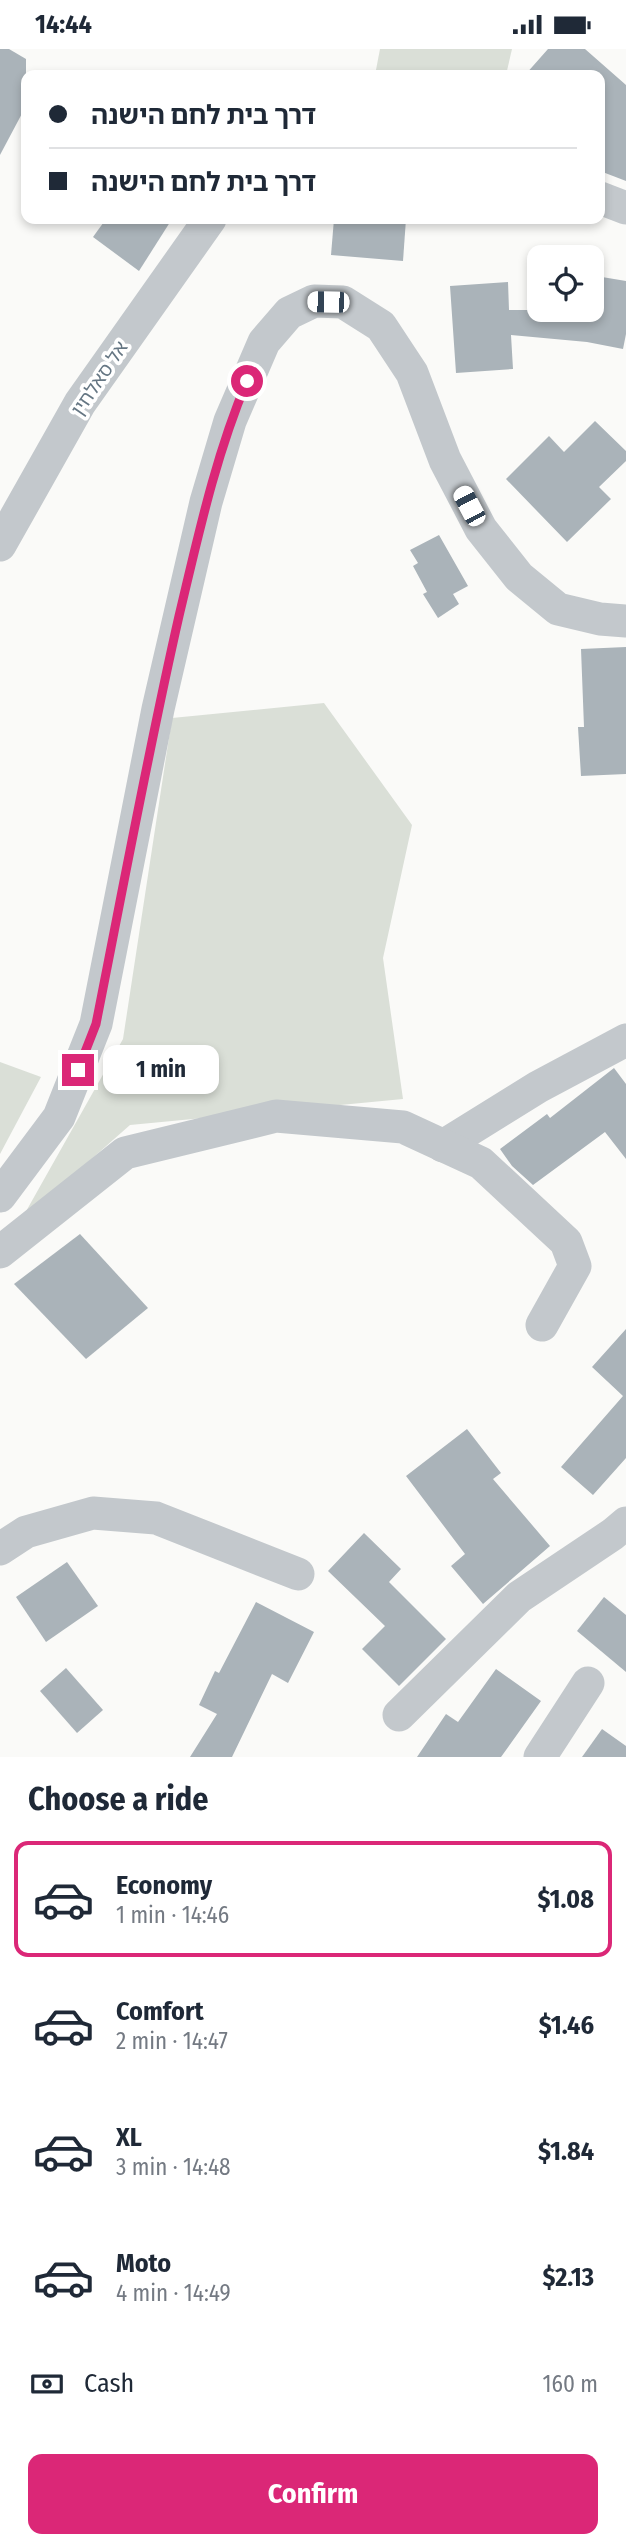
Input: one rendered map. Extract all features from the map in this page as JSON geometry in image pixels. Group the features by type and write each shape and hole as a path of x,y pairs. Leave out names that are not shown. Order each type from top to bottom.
{"street":[{"path":"605,200 626,208"},
{"name":"אל סאלחין","path":"0,545 80,403 206,224"},
{"path":"0,1196 59,1117 96,1024 158,709 206,502 230,421 264,342 289,313 314,301 343,302 381,326 412,373 445,460 481,529 519,577 558,608 600,619 626,621"},
{"path":"443,1146 538,1087 626,1040"},
{"path":"0,1252 125,1153 276,1116 403,1127 481,1163 566,1242 575,1266 541,1325"},
{"path":"0,1549 26,1532 93,1513 156,1518 298,1574"},
{"path":"399,1715 519,1597 626,1523"},
{"path":"540,1757 589,1683"}],"shaded area":[{"path":"380,49 512,49 507,70 376,70"},
{"path":"324,703 412,825 383,958 403,1099 130,1125 20,1222 123,1039 172,718"},
{"path":"0,1062 41,1077 0,1154"}],"building":[{"path":"0,49 9,49 26,59 26,70 21,70 21,115 0,155"},
{"path":"548,49 585,49 626,85 626,181 605,173 605,70 529,70"},
{"path":"102,224 169,224 139,271 93,237"},
{"path":"334,224 406,224 403,261 331,255"},
{"path":"604,277 626,281 626,334 623,349 587,342 511,335 513,369 456,373 450,286 508,282 509,310 527,310 527,322 604,322"},
{"path":"595,421 626,451 626,461 599,487 611,499 567,542 506,479 549,436 564,452"},
{"path":"439,535 468,586 453,594 459,604 438,618 423,594 427,592 413,566 418,563 410,550"},
{"path":"626,647 626,774 581,776 578,727 584,727 581,649"},
{"path":"614,1068 626,1084 626,1159 605,1132 533,1185 512,1166 500,1149 547,1114 550,1118"},
{"path":"80,1234 148,1308 86,1359 14,1284"},
{"path":"626,1329 626,1458 593,1495 561,1467 623,1396 592,1367"},
{"path":"467,1429 501,1473 493,1479 550,1546 483,1604 451,1566 465,1554 406,1476"},
{"path":"364,1533 401,1569 389,1582 446,1639 399,1686 362,1649 385,1626 328,1571"},
{"path":"67,1562 98,1606 46,1642 16,1597"},
{"path":"604,1597 626,1615 626,1672 577,1631"},
{"path":"256,1602 314,1632 288,1683 272,1674 232,1757 190,1757 217,1714 199,1705 215,1671 219,1673"},
{"path":"66,1668 103,1710 77,1733 40,1691"},
{"path":"496,1669 541,1701 501,1757 417,1757 446,1714 458,1722"},
{"path":"602,1729 626,1746 626,1757 582,1757"}],"route":[{"path":"78,1070 96,1024 158,709 206,502 230,421 247,381"}]}
